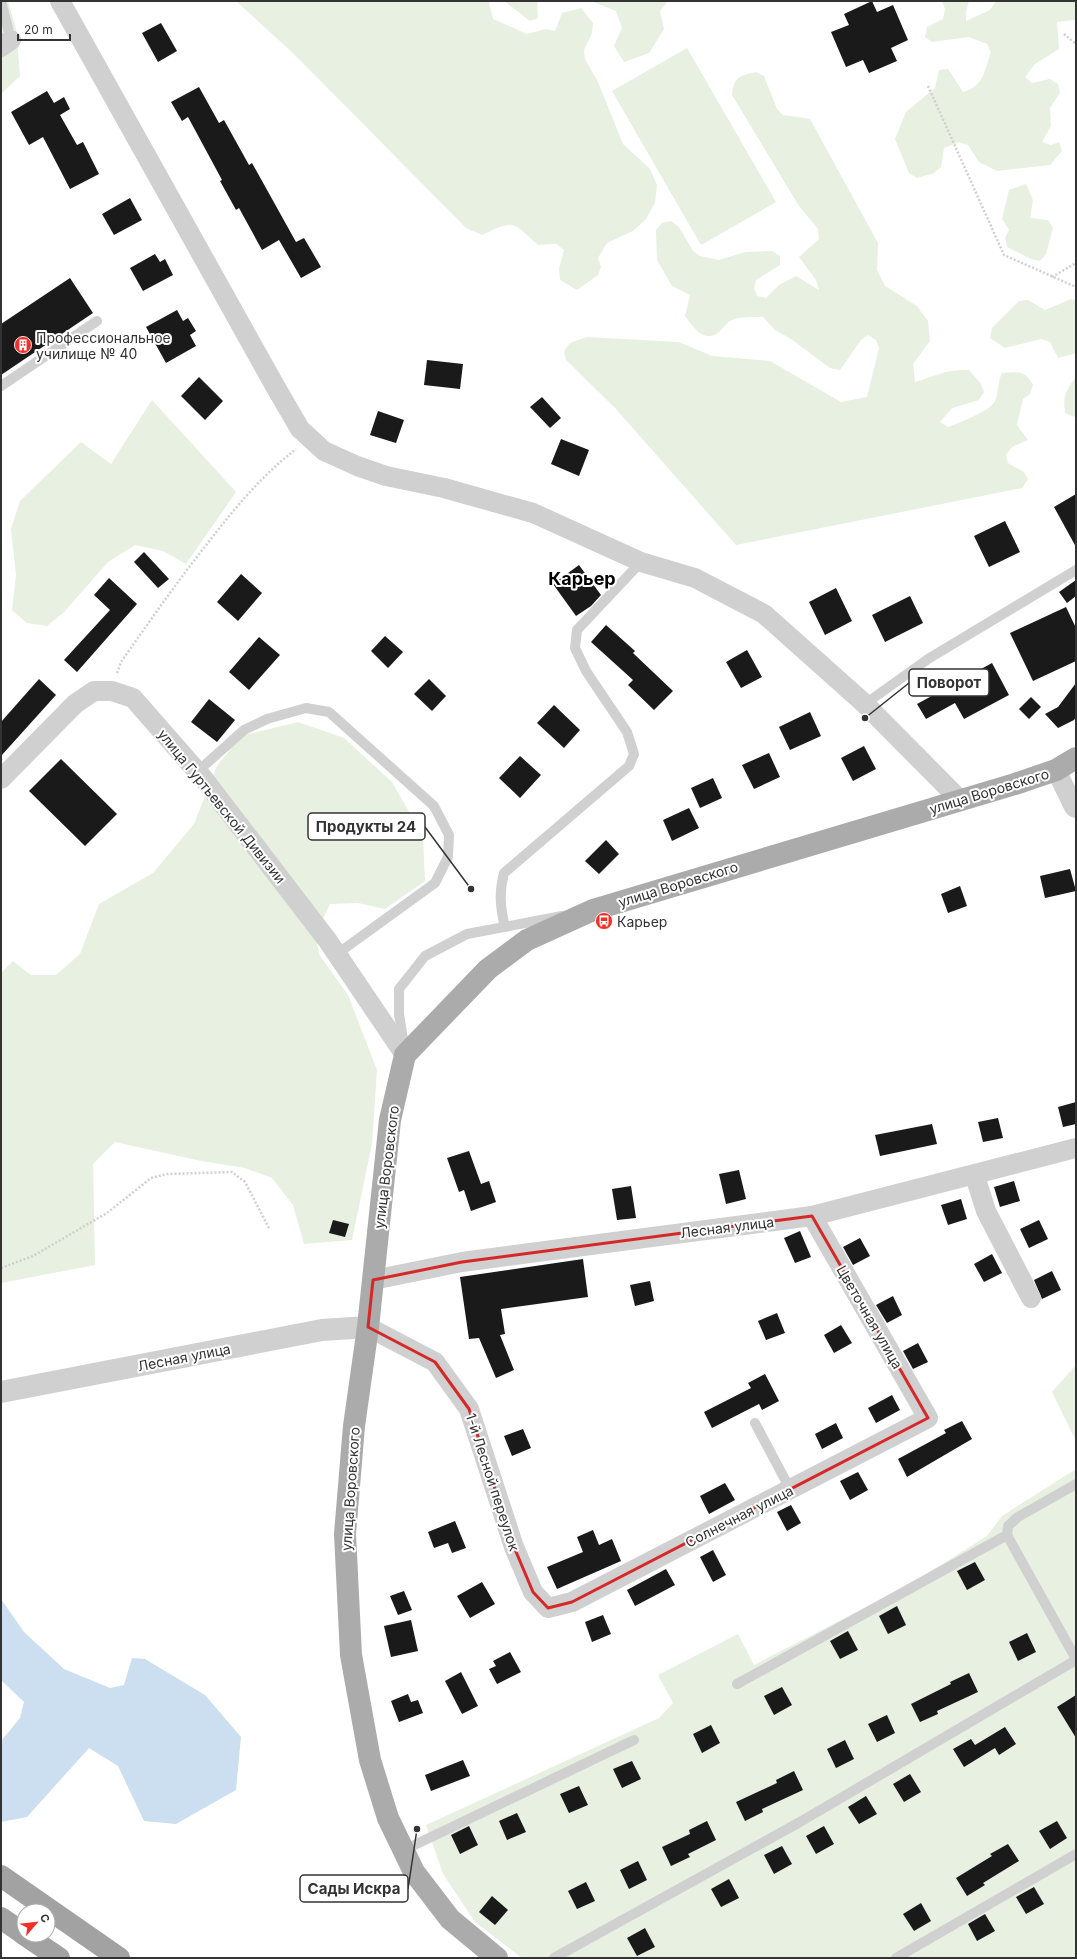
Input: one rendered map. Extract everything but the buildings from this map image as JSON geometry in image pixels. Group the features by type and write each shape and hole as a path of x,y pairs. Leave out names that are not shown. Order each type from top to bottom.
{"highway":[{"path":"1,1876 119,1958"},
{"path":"1,1918 16,1928"},
{"path":"38,1943 59,1958"}],"main road":[{"name":"улица Воровского","path":"497,1958 450,1919 414,1872 388,1818 370,1760 351,1655 345,1534 354,1426 368,1327 390,1120 405,1055 488,968 527,940 593,910 1056,770 1076,758"}],"street":[{"path":"60,1 300,429 324,451 357,466 386,476 444,488 533,513 641,562 695,578 764,614 865,704 960,800"},
{"name":"улица Гуртьевской Дивизии","path":"2,776 75,704 94,691 112,691 133,698 197,772 337,954 405,1055"},
{"path":"1056,770 1074,807 1076,808"},
{"name":"Лесная улица","path":"373,1280 462,1262 812,1216 975,1176 1076,1148"},
{"path":"975,1176 986,1210 1031,1298"},
{"name":"Цветочная улица","path":"812,1216 928,1418"},
{"name":"Лесная улица","path":"1,1392 322,1330 368,1327"},
{"name":"1-й Лесной переулок","path":"368,1327 436,1362 469,1408 514,1547 533,1592 548,1608"},
{"name":"Солнечная улица","path":"548,1608 572,1602 928,1418"}],"lane":[{"path":"1,1 6,43"},
{"path":"1,386 97,321"},
{"path":"505,927 501,911 500,890 504,873 630,766 634,754 626,732 586,671 575,648 577,630 641,562"},
{"path":"865,704 928,659 1076,570"},
{"path":"197,772 244,730 267,719 306,708 329,712 434,806 448,835 448,857 435,883 337,954"},
{"path":"405,1055 399,1014 399,989 425,956 467,934 593,910"},
{"path":"755,1422 790,1490"},
{"path":"554,1958 800,1822 1076,1659 1007,1535 1008,1526 1018,1517 1076,1484"},
{"path":"737,1684 1007,1535"},
{"path":"404,1850 634,1740"},
{"path":"896,1958 1076,1854"}],"path":[{"path":"1064,34 1076,44"},
{"path":"928,86 1004,254 1076,287"},
{"path":"1052,277 1076,263"},
{"path":"112,691 121,662 171,590 243,498 276,465 311,438"},
{"path":"1,1268 33,1256 107,1213 151,1178 167,1174 232,1172 245,1182 270,1230"}],"highlighted area":[{"path":"812,1216 928,1418 572,1602 548,1608 533,1592 514,1547 469,1409 435,1362 368,1327 373,1280 462,1262"}],"green space":[{"path":"1,1 8,1 16,29 20,76 1,94"},
{"path":"236,1 492,1 489,3 493,19 527,34 546,29 555,31 562,13 581,8 593,23 592,33 584,50 585,59 598,82 623,144 650,169 657,185 655,203 646,219 633,231 607,243 598,258 601,267 598,275 577,290 560,280 559,269 564,250 556,244 538,245 523,231 513,225 501,226 482,235 466,228 293,53"},
{"path":"504,1 537,1 538,18 530,21"},
{"path":"591,1 668,1 660,11 664,29 649,53 624,62 614,46 622,28 616,11"},
{"path":"942,1 969,1 966,12 966,21 990,10 996,1 1076,1 1075,20 1057,22 1059,49 1035,64 1025,77 1032,83 1050,79 1058,84 1060,93 1050,108 1051,126 1042,142 1051,145 1059,142 1062,151 1050,165 997,171 979,162 968,145 959,142 944,148 941,167 934,173 917,178 909,173 895,139 906,112 935,88 939,70 948,69 963,92 975,86 985,72 991,52 987,44 969,37 932,42 925,37 927,27 943,19 945,9"},
{"path":"687,48 776,202 701,245 612,91"},
{"path":"756,72 764,76 777,109 783,115 810,119 878,243 877,270 885,286 917,306 928,321 930,341 913,364 915,382 948,372 969,370 981,384 984,392 979,400 952,408 940,422 948,427 987,409 995,401 999,380 1002,373 1012,372 1024,374 1030,380 1033,385 1030,394 1023,399 1017,425 1028,440 1012,447 1006,455 1008,463 1024,472 1028,479 1022,488 736,545 615,408 566,360 564,351 570,343 587,337 679,342 712,356 770,361 841,402 867,397 879,348 876,340 868,335 861,340 840,370 830,368 791,339 775,330 763,317 734,319 728,322 716,334 706,336 694,328 685,316 690,295 672,286 657,260 656,230 662,223 671,221 679,227 693,251 700,256 719,260 745,252 772,251 780,256 780,265 756,280 754,288 757,296 766,298 779,285 796,276 819,290 816,280 799,257 819,239 818,229 799,206 732,95 736,80 742,76"},
{"path":"1026,184 1033,200 1030,218 1048,220 1053,228 1046,254 1040,261 1031,259 1007,247 1005,238 1009,230 1002,219 1009,190"},
{"path":"1071,299 1076,300 1076,353 1058,358 1050,342 1041,339 1005,348 990,338 992,328 1019,301 1028,300 1045,310"},
{"path":"1076,377 1076,415 1074,417 1065,413 1064,402 1067,390"},
{"path":"152,400 236,492 186,564 163,551 135,545 108,562 64,612 47,626 27,623 12,610 16,575 11,529 20,501 81,442 111,464"},
{"path":"298,722 344,738 392,782 423,836 425,881 385,909 358,903 330,904 315,936 320,956 348,995 377,1070 372,1144 352,1240 304,1244 293,1205 272,1178 245,1168 201,1161 115,1142 93,1164 95,1265 1,1283 1,973 13,961 31,975 56,975 80,954 99,904 153,873 194,824 217,766 241,736"},
{"path":"1076,1365 1076,1441 1052,1392"},
{"path":"1076,1469 1076,1958 522,1958 475,1922 443,1874 426,1825 659,1718 673,1703 658,1675 738,1634 754,1665 907,1586 987,1536 1002,1516"}],"water":[{"path":"1,1599 24,1632 64,1669 110,1688 124,1685 132,1658 145,1659 205,1695 241,1737 236,1790 176,1824 144,1821 118,1766 89,1748 27,1817 1,1822 1,1741 20,1718 24,1702 1,1680"}],"place":[{"name":"Профессиональное училище № 40","path":"23,345"},
{"name":"Поворот","path":"865,718"},
{"name":"Продукты 24","path":"471,889"},
{"name":"Карьер","path":"604,921"},
{"name":"Сады Искра","path":"417,1829"}],"district":[{"name":"Карьер","path":"582,578"}]}
